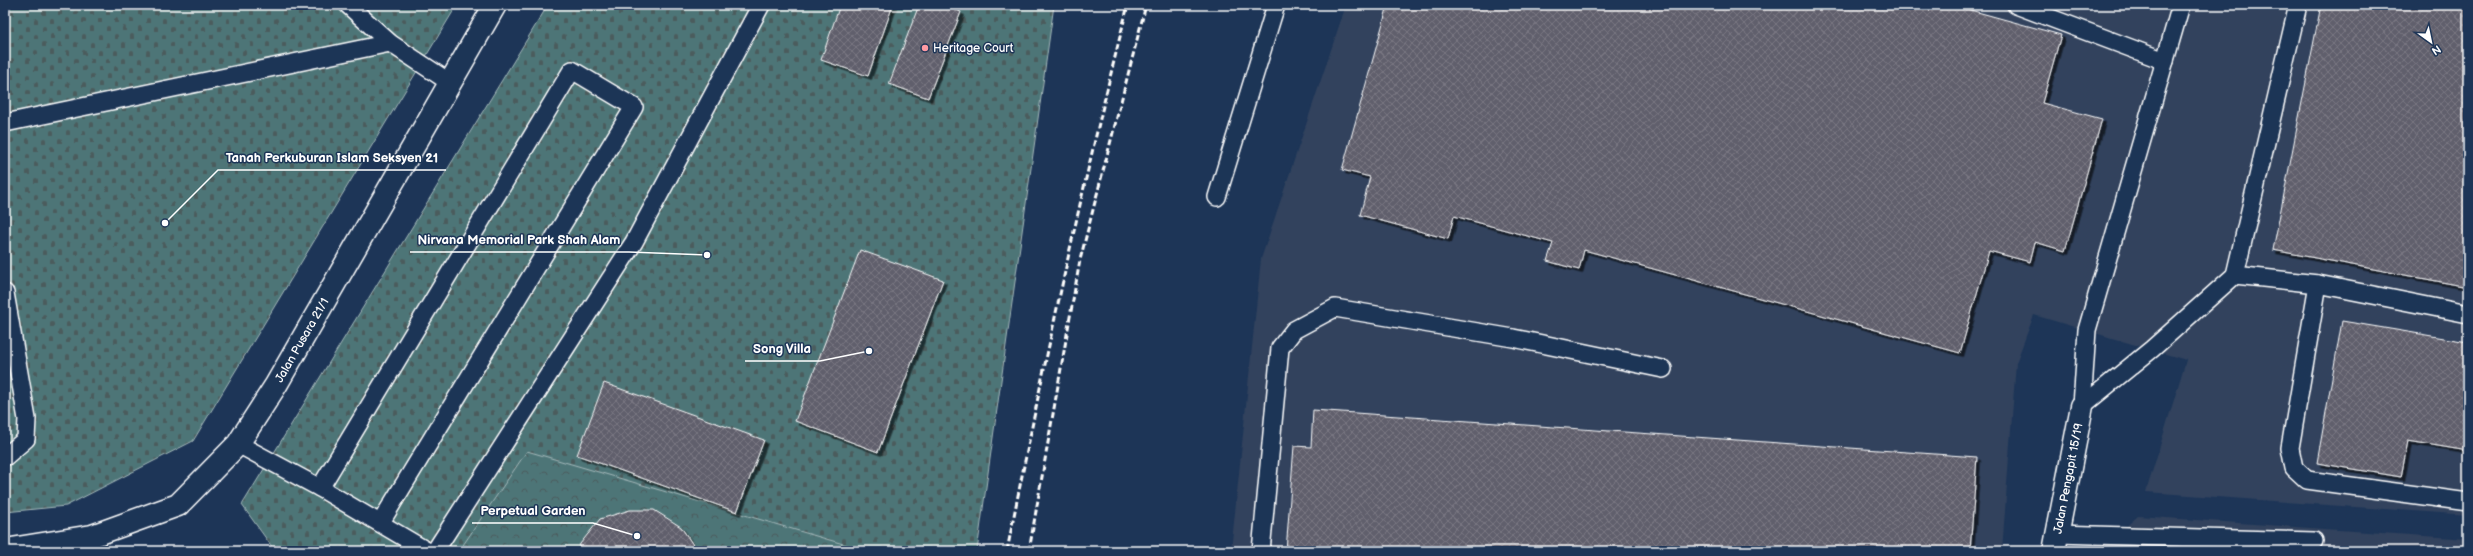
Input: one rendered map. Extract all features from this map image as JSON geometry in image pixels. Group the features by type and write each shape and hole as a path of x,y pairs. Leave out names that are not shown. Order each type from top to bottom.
{"street":[{"name":"Jalan Pusara 21/1","path":"5,550 92,536 178,505 238,444 280,379 495,5"},
{"name":"Jalan Pengapit 15/19","path":"2055,542 2082,406"}],"lane":[{"path":"348,5 390,43 450,82"},
{"path":"435,551 634,242 761,5"},
{"path":"1217,197 1276,5"},
{"path":"2016,5 2165,61"},
{"path":"2082,406 2087,330 2181,5"},
{"path":"2082,406 2152,349 2235,274 2298,5"},
{"path":"5,123 390,43"},
{"path":"320,488 572,70 634,107 381,522"},
{"path":"2235,274 2318,284 2468,314"},
{"path":"2318,284 2290,448 2294,468 2307,480 2468,502"},
{"path":"5,293 27,419 26,439 5,457"},
{"path":"1262,551 1280,348 1294,330 1335,308 1513,338 1663,369"},
{"path":"238,444 381,522 427,551"},
{"path":"2055,542 2314,542"}],"shaded area":[{"path":"1346,5 2468,5 2468,515 2146,492 2186,360 2034,315 2016,363 2002,551 1231,551 1261,259"},
{"path":"2138,516 2468,539 2468,551 2114,551 2115,536"}],"green space":[{"path":"5,5 457,5 193,441 66,506 5,512"},
{"path":"548,5 1054,5 977,551 275,551 242,505"},
{"path":"527,451 867,551 459,551"}],"building":[{"path":"840,5 893,5 868,76 821,60"},
{"name":"Heritage Court","path":"919,5 943,5 961,12 928,98 889,84"},
{"path":"1388,5 1952,5 2061,35 2042,103 2102,119 2065,251 2035,242 2030,262 1989,251 1960,353 1584,250 1579,270 1547,261 1553,243 1454,216 1448,239 1360,215 1370,177 1342,170"},
{"path":"2321,5 2468,5 2468,287 2273,250"},
{"path":"860,250 943,280 878,452 795,421"},
{"path":"2342,321 2468,342 2468,451 2408,441 2401,477 2317,463"},
{"path":"604,383 764,440 737,512 577,455"},
{"path":"1313,410 1977,457 1970,551 1286,551 1294,446 1311,447"},
{"path":"630,510 654,510 681,527 697,551 578,551 580,544 600,519"}],"railway":[{"path":"1007,551 1064,277 1128,5"},
{"path":"1029,551 1080,260 1146,5"}],"place":[{"name":"Heritage Court","path":"925,48"},
{"name":"Tanah Perkuburan Islam Seksyen 21","path":"165,223"},
{"name":"Nirvana Memorial Park Shah Alam","path":"707,255"},
{"name":"Song Villa","path":"869,351"},
{"name":"Perpetual Garden","path":"637,536"}]}
